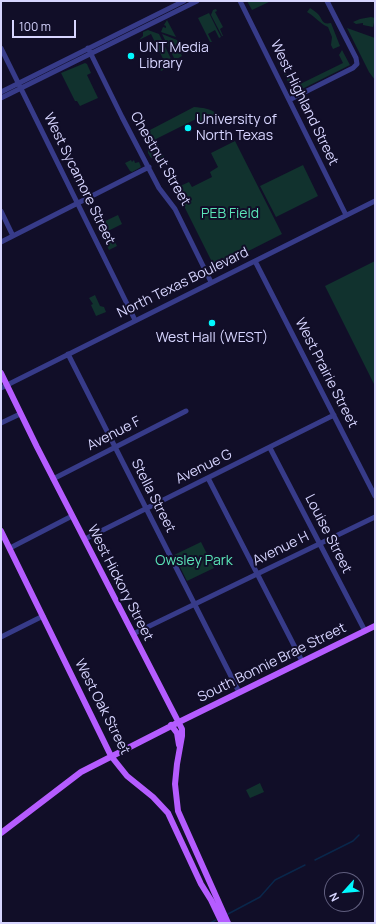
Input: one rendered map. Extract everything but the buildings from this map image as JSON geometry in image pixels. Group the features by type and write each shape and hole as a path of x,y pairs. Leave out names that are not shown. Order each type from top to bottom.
{"main road":[{"name":"West Hickory Street","path":"1,373 4,386 20,414 182,729 175,784 178,811"},
{"name":"West Oak Street","path":"1,531 111,756 127,776 153,797 168,813 222,923"},
{"name":"South Bonnie Brae Street","path":"1,833 76,775 171,725 375,626"},
{"path":"171,725 177,733 179,749"},
{"path":"168,813 178,811 228,923"}],"street":[{"path":"90,51 184,1"},
{"path":"1,92 20,85 197,1"},
{"name":"West Highland Street","path":"240,1 346,215"},
{"path":"289,100 353,68 357,64 356,58 327,1"},
{"name":"West Sycamore Street","path":"1,48 135,320"},
{"name":"Chestnut Street","path":"90,51 159,188 175,209 211,282"},
{"path":"1,98 20,85"},
{"path":"1,242 149,167"},
{"name":"North Texas Boulevard","path":"4,386 375,201"},
{"path":"1,211 13,236"},
{"name":"West Prairie Street","path":"255,261 375,496"},
{"name":"Stella Street","path":"68,354 239,692"},
{"name":"Avenue F","path":"53,479 186,411"},
{"path":"1,423 20,414"},
{"name":"Avenue G","path":"84,538 334,416"},
{"name":"Louise Street","path":"270,448 365,631"},
{"path":"208,478 302,661"},
{"path":"10,548 72,516"},
{"name":"Avenue H","path":"133,634 375,517"},
{"path":"1,637 43,616"}],"green space":[{"path":"247,1 271,1 252,10"},
{"path":"310,8 318,14 324,23 331,23 340,46 333,49 331,45 332,37 328,27 307,12"},
{"path":"216,9 217,11 215,12 223,27 220,29 223,36 211,15 213,10"},
{"path":"209,13 221,37 219,38 215,30 208,34 212,42 210,42 198,18"},
{"path":"371,17 375,18 373,27 363,25 363,23 356,24 353,22 360,19"},
{"path":"167,20 176,37 161,32 163,27 166,28 164,25"},
{"path":"347,28 375,38 375,80 369,72"},
{"path":"148,30 159,34 174,65 161,71 160,69 166,65 151,34 139,40 143,36 143,32"},
{"path":"162,34 177,40 183,53 181,54 182,56 175,60"},
{"path":"342,50 350,65 294,93 278,63 281,62 294,87 343,63 339,55"},
{"path":"85,63 87,64 91,73 87,75 98,98 80,106 77,101 75,101 61,73"},
{"path":"194,107 209,109 217,114 200,122 198,118 156,139 165,159 159,160 154,159 153,157 151,158 148,153 147,133"},
{"name":"PEB Field","path":"235,141 282,234 217,267 214,266 178,194 180,186 189,182 192,187 212,177 210,172 218,167 211,153"},
{"path":"131,160 132,162 134,160 135,163 139,162 141,167 132,172 130,171 125,163"},
{"path":"303,165 318,196 276,217 260,186"},
{"path":"118,215 122,224 104,233 99,231 98,227 101,223"},
{"path":"110,232 117,246 109,250 102,236"},
{"path":"375,261 375,386 325,286"},
{"path":"95,295 100,306 104,307 106,312 96,316 91,305 93,304 89,298"},
{"name":"Owsley Park","path":"201,542 214,568 187,581 174,555"},
{"path":"260,783 264,792 250,798 246,790"}],"waterway":[{"path":"315,860 353,841 359,835"},
{"path":"228,914 260,897 275,880 305,865"},
{"path":"210,923 216,920"}],"place":[{"name":"UNT Media Library","path":"131,56"},
{"name":"University of North Texas","path":"188,128"},
{"name":"West Hall (WEST)","path":"212,323"}]}
